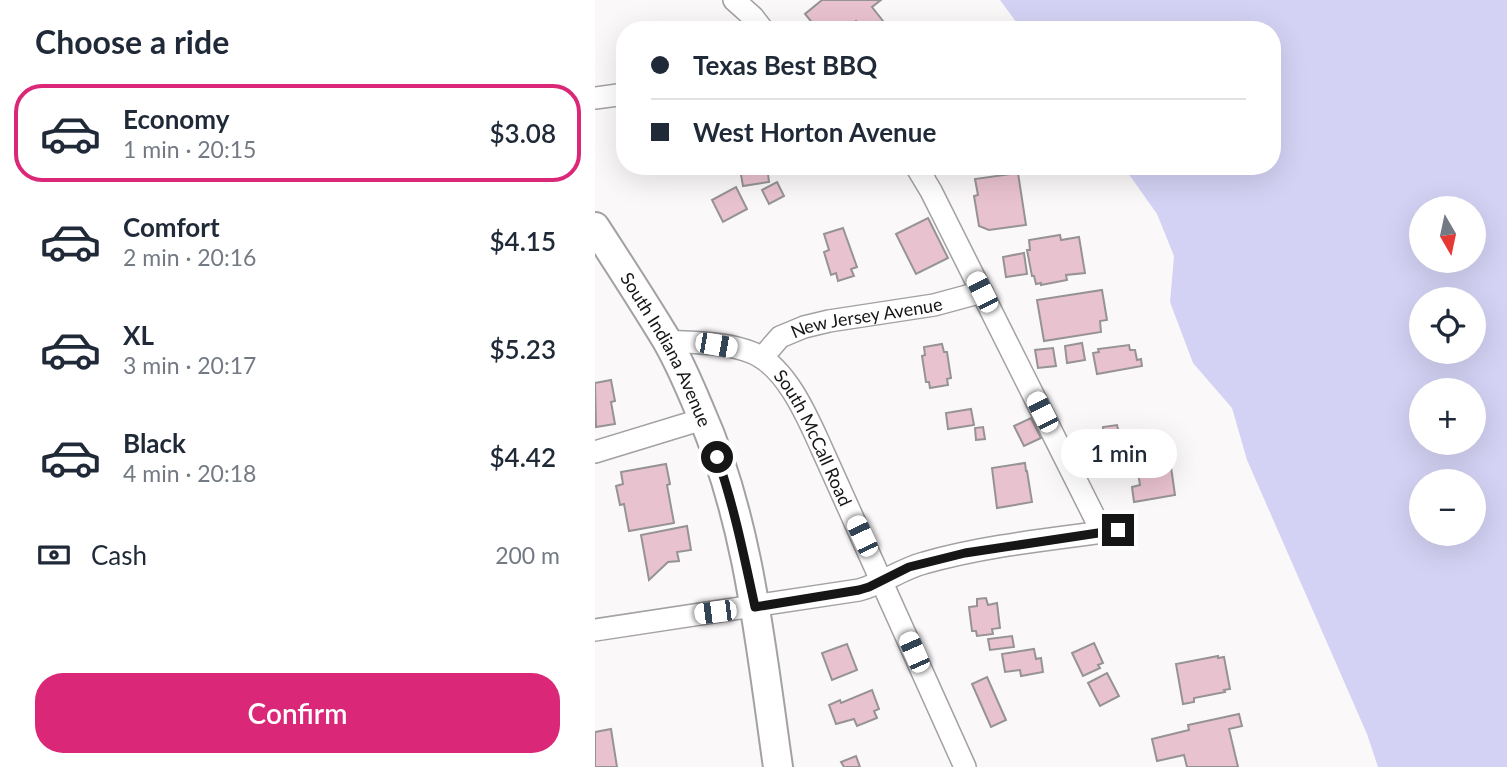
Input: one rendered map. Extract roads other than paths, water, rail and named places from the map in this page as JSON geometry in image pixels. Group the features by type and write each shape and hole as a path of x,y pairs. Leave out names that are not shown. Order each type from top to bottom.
{"main road":[{"name":"South Indiana Avenue","path":"595,227 667,341 703,419 727,488 755,607 778,767"}],"street":[{"path":"734,0 756,21"},
{"path":"595,98 616,95"},
{"path":"595,630 859,590 909,567 965,553 1110,531 921,175"},
{"name":"New Jersey Avenue","path":"762,358 780,337 804,327 934,305 982,292"},
{"name":"South McCall Road","path":"667,341 731,347 752,353 762,358 791,388 882,581 965,767"},
{"path":"595,453 703,419"}],"water":[{"path":"1000,0 1507,0 1507,767 1378,767 1367,734 1247,460 1232,408 1193,363 1170,302 1174,256 1157,214 1129,175 1281,175 1281,21 1015,21"}]}
